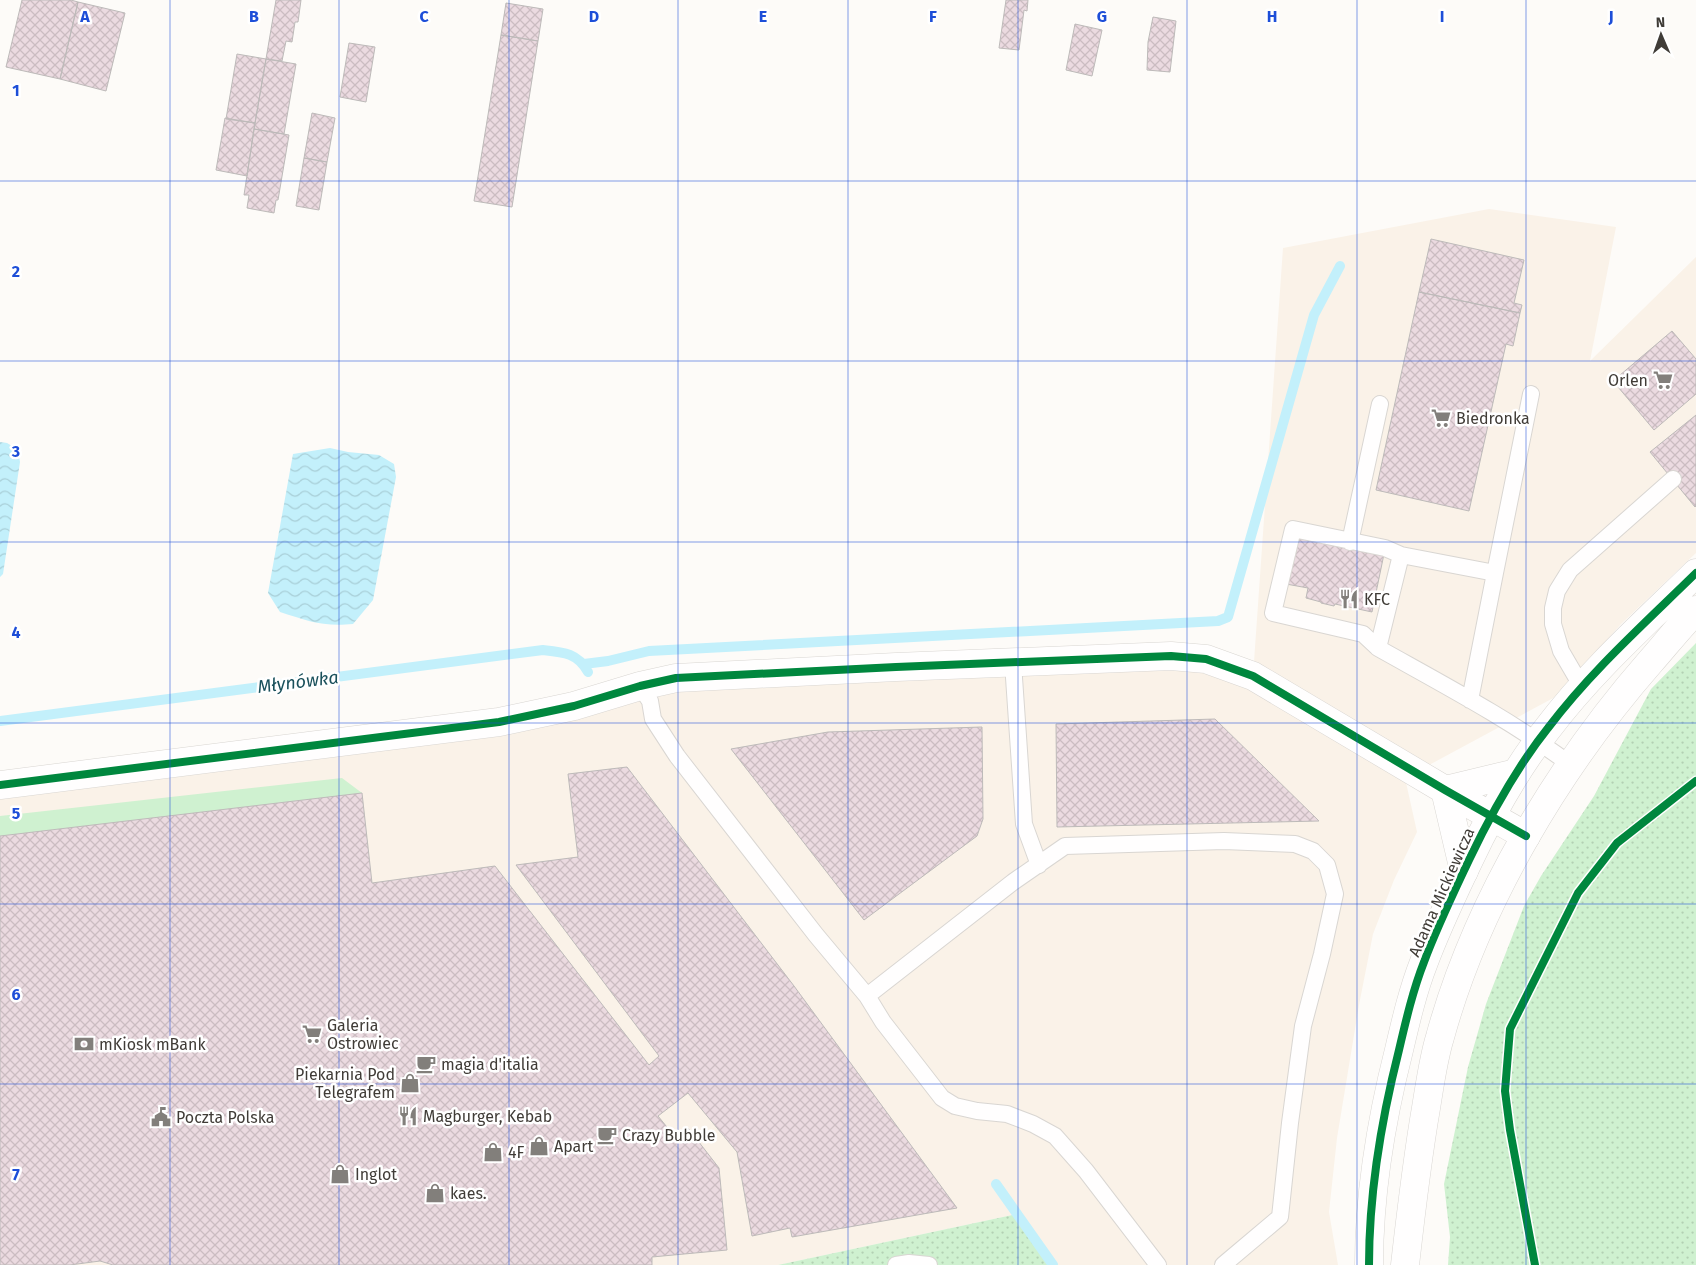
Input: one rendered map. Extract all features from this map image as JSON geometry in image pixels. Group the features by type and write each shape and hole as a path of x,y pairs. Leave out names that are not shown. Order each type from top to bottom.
{"street":[{"name":"Adama Mickiewicza","path":"1369,1265 1369,1224 1377,1153 1392,1080 1423,963 1445,911 1490,816 1538,740 1582,687 1696,574"},
{"path":"1405,1265 1420,1142 1439,1038 1456,987 1480,927 1526,836 1571,765 1615,704 1696,610"},
{"path":"0,785 499,722 574,706 640,686 676,678 1170,656 1206,659 1253,676 1526,836"},
{"path":"1445,790 1516,773"},
{"name":"Adama Mickiewicza","path":"1445,790 1464,871"}],"lane":[{"path":"1470,700 1531,394"},
{"path":"1350,542 1380,404"},
{"path":"1582,687 1561,650 1553,624 1553,608 1557,591 1570,570 1673,480"},
{"path":"1495,573 1401,555 1385,548 1293,529 1273,613 1363,634 1378,648 1502,717 1538,740 1571,765"},
{"path":"1378,648 1401,555"},
{"path":"1013,663 1024,824 1039,865"},
{"path":"640,686 650,701 652,719 677,756 816,935 867,996 883,1022 942,1098 955,1106 977,1111 1007,1114 1033,1124 1055,1136 1086,1171 1158,1265"},
{"path":"867,996 1013,882 1065,846 1224,841 1294,844 1313,851 1328,866 1334,894 1322,954 1303,1026 1280,1218 1223,1265"},
{"path":"896,1265 909,1262 929,1265"}],"shaded area":[{"path":"1489,209 1616,227 1590,361 1696,257 1696,553 1621,624 1557,696 1405,778 1417,832 1394,880 1373,934 1359,1005 1337,1138 1329,1212 1338,1265 1053,1265 1017,1214 778,1265 0,1265 0,785 499,722 640,686 1171,656 1253,676 1283,248"}],"green space":[{"path":"1696,643 1696,1265 1448,1265 1450,1237 1444,1184 1468,1067 1486,1004 1524,906 1541,876 1594,796 1651,689"},
{"path":"342,778 362,793 0,836 0,816"},
{"path":"1017,1214 1053,1265 778,1265"}],"water":[{"path":"0,442 7,443 18,450 20,462 3,574 0,577"},
{"path":"330,448 379,455 394,464 396,477 373,600 353,624 324,624 307,621 280,612 268,593 293,454"}],"building":[{"path":"22,0 71,0 78,2 60,79 6,67"},
{"path":"276,0 301,0 298,22 295,22 292,42 286,41 282,61 266,59"},
{"path":"1006,0 1028,0 1027,11 1024,10 1019,50 999,48"},
{"path":"78,2 125,13 106,91 60,79"},
{"path":"506,3 543,9 538,41 501,35"},
{"path":"1153,17 1176,21 1170,72 1147,70 1148,42"},
{"path":"1075,24 1102,30 1092,76 1066,70"},
{"path":"501,35 538,41 512,207 474,201"},
{"path":"349,43 375,47 366,102 340,97"},
{"path":"237,54 266,59 255,123 226,119"},
{"path":"266,59 296,64 284,134 254,129"},
{"path":"312,113 335,118 327,162 304,158"},
{"path":"225,118 255,123 247,176 216,170"},
{"path":"254,129 289,135 274,213 247,208 249,195 244,195"},
{"path":"304,158 327,162 319,210 296,206"},
{"path":"1431,239 1524,260 1514,303 1522,305 1520,313 1419,292"},
{"name":"Biedronka","path":"1419,292 1520,313 1513,346 1506,344 1469,511 1376,490"},
{"path":"1672,331 1696,359 1696,394 1654,430 1613,381"},
{"path":"1696,415 1696,506 1695,507 1650,452"},
{"path":"1297,535 1384,554 1372,612 1321,603 1306,598 1308,588 1286,584"},
{"path":"1215,719 1319,821 1057,827 1056,724"},
{"path":"982,727 983,819 977,836 864,920 731,749 828,732"},
{"name":"Galeria Ostrowiec","path":"627,767 794,986 957,1208 792,1237 790,1228 752,1236 737,1152 688,1093 658,1116 675,1137 688,1128 719,1168 727,1250 652,1257 652,1265 113,1265 100,1261 70,1265 0,1265 0,836 362,793 372,883 495,866 649,1065 659,1056 516,865 578,857 568,774"}],"waterway":[{"path":"584,664 608,661 649,651 1218,621 1228,617 1314,315 1340,266"},
{"name":"Młynówka","path":"0,721 543,650 575,657 588,672"},
{"name":"Młynówka","path":"996,1184 1053,1265"}],"cycle path":[{"path":"1369,1265 1371,1211 1377,1157 1404,1028 1416,983 1429,949 1469,860 1505,792 1536,743 1600,667 1696,573"},
{"path":"0,785 499,722 574,706 640,686 676,678 1171,656 1206,659 1253,676 1526,836"},
{"path":"1535,1265 1510,1130 1505,1091 1510,1029 1578,893 1617,843 1696,781"}],"place":[{"name":"Orlen","path":"1663,380"},
{"name":"Biedronka","path":"1441,418"},
{"name":"KFC","path":"1349,599"},
{"name":"Galeria Ostrowiec","path":"312,1034"},
{"name":"mKiosk mBank","path":"84,1044"},
{"name":"magia d'italia","path":"426,1064"},
{"name":"Piekarnia Pod Telegrafem","path":"410,1083"},
{"name":"Magburger, Kebab","path":"408,1116"},
{"name":"Poczta Polska","path":"161,1117"},
{"name":"Crazy Bubble","path":"607,1135"},
{"name":"Apart","path":"539,1146"},
{"name":"4F","path":"493,1152"},
{"name":"Inglot","path":"340,1174"},
{"name":"kaes.","path":"435,1193"}]}
